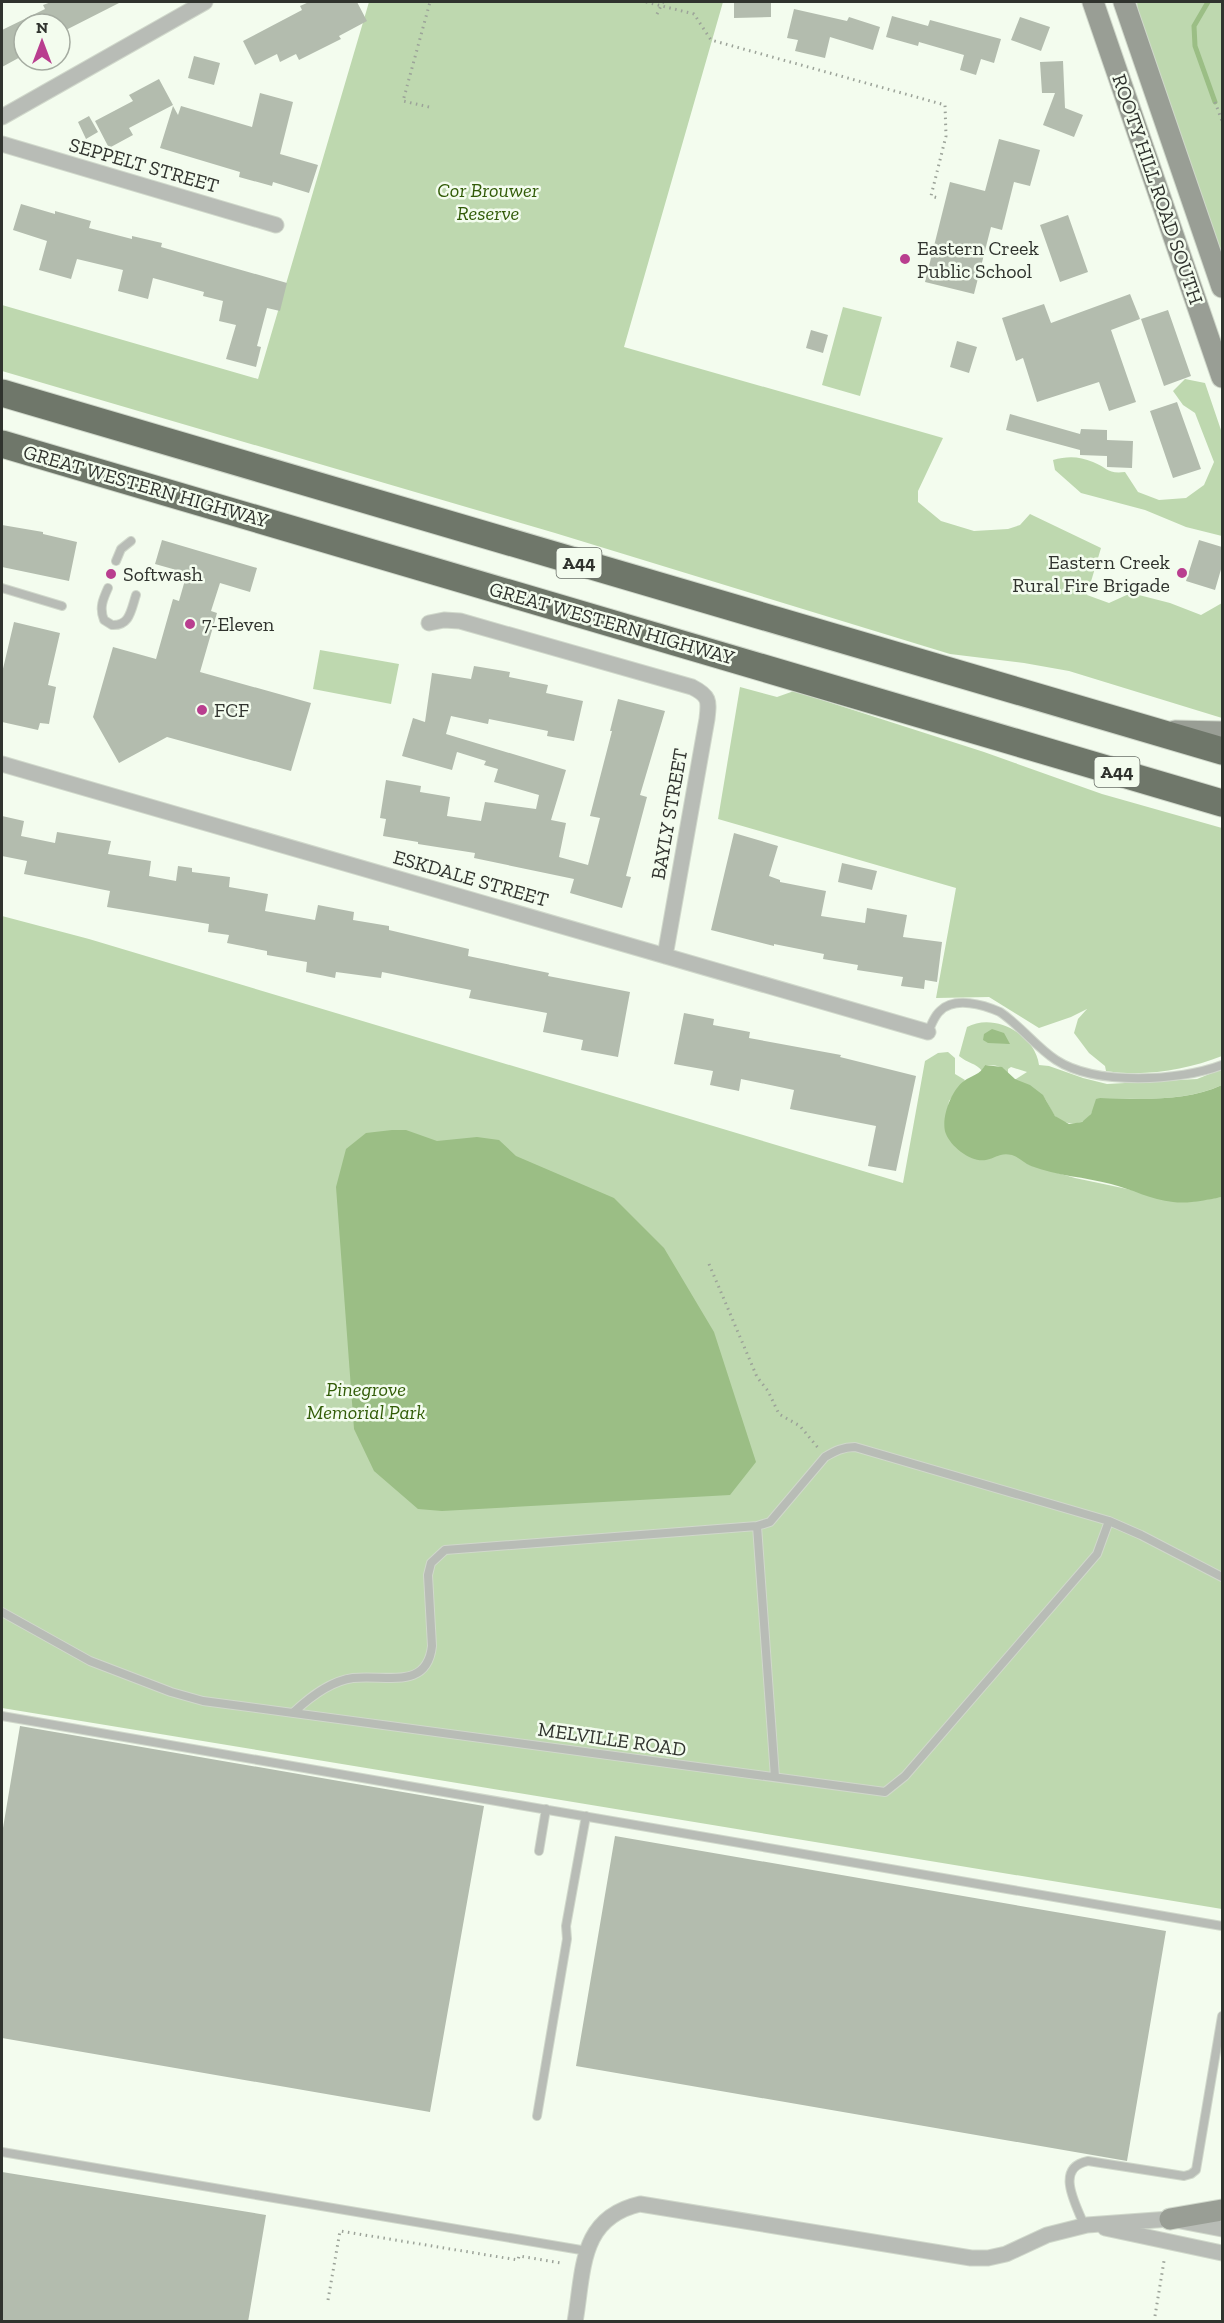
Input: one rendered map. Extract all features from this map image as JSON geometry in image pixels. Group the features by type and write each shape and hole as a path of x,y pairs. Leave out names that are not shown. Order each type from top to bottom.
{"highway":[{"name":"A44","path":"2,393 1222,751"},
{"name":"GREAT WESTERN HIGHWAY","path":"2,444 1222,803"}],"main road":[{"name":"ROOTY HILL ROAD SOUTH","path":"1093,2 1222,377"},
{"name":"ROOTY HILL ROAD SOUTH","path":"1127,4 1222,287"},
{"path":"1156,731 1222,732"},
{"path":"1170,2219 1222,2210"}],"street":[{"path":"2,117 205,2"},
{"name":"SEPPELT STREET","path":"2,144 276,225"},
{"name":"BAYLY STREET","path":"429,623 444,620 460,621 692,687 704,693 709,702 708,711 665,956"},
{"name":"ESKDALE STREET","path":"2,764 928,1032"},
{"path":"575,2322 587,2251 595,2230 619,2210 640,2204 971,2258 988,2258 1006,2254 1047,2235 1085,2225 1170,2219 1222,2229"},
{"path":"1085,2225 1222,2253"}],"lane":[{"path":"116,561 121,549 131,541"},
{"path":"2,588 62,606"},
{"path":"108,588 101,610 104,620 112,625 123,624 128,620 136,595"},
{"path":"928,1032 941,1010 948,1005 968,1003 990,1007 1000,1012 1056,1060 1103,1077 1179,1076 1195,1074 1222,1065"},
{"path":"294,1712 311,1696 335,1683 353,1678 403,1678 421,1672 431,1656 432,1646 428,1575 431,1563 445,1550 757,1526 770,1522 825,1457 846,1447 1109,1521 1222,1577"},
{"name":"MELVILLE ROAD","path":"2,1612 90,1661 171,1692 203,1701 885,1792 898,1784 1097,1554 1109,1521"},
{"path":"757,1526 775,1777"},
{"path":"2,1716 1222,1926"},
{"path":"539,1851 546,1809"},
{"path":"537,2116 567,1939 566,1926 586,1816"},
{"path":"1085,2225 1069,2185 1072,2169 1079,2163 1088,2161 1184,2176 1196,2170 1222,2016"},
{"path":"2,2152 587,2251"}],"path":[{"path":"429,107 403,101 430,2"},
{"path":"645,2 694,14 711,40 945,105 946,136 931,196 938,198"},
{"path":"657,14 663,2"},
{"path":"1215,102 1222,122"},
{"path":"709,1264 757,1377 768,1391 778,1414 800,1426 825,1457"},
{"path":"328,2300 340,2231 518,2260 519,2256 561,2263"},
{"path":"1154,2322 1164,2261"}],"green space":[{"name":"Cor Brouwer Reserve","path":"369,2 723,2 624,347 943,438 918,491 918,502 941,521 974,531 1008,529 1020,525 1030,514 1101,548 1087,595 1109,603 1131,593 1170,603 1201,615 1222,603 1222,718 1069,671 950,654 555,533 2,371 2,305 258,379"},
{"path":"1137,2 1222,2 1222,259 1138,13"},
{"path":"843,307 882,317 860,396 822,385"},
{"path":"1185,379 1205,383 1222,433 1222,536 1186,527 1145,510 1081,493 1055,470 1053,460 1068,457 1083,459 1111,471 1125,472 1138,492 1159,500 1186,498 1204,485 1214,462 1195,413 1183,405 1173,391"},
{"path":"320,650 399,664 391,704 313,689"},
{"path":"740,687 777,697 794,691 984,752 1102,794 1222,828 1222,1056 1194,1065 1150,1073 1106,1071 1105,1066 1089,1053 1074,1033 1078,1019 1087,1009 1039,1028 989,997 936,998 956,888 718,819"},
{"name":"Pinegrove Memorial Park","path":"2,916 89,939 903,1183 925,1061 938,1053 948,1052 955,1058 955,1074 965,1080 949,1101 946,1118 1006,1081 1016,1079 1027,1072 1011,1067 1008,1069 1008,1074 995,1065 985,1065 982,1071 959,1056 967,1027 978,1023 1001,1024 1022,1035 1036,1054 1039,1065 1107,1084 1197,1079 1222,1069 1222,1085 1193,1094 1162,1098 1100,1098 1088,1118 1079,1123 1064,1122 1056,1117 1043,1096 1025,1162 1075,1178 1189,1202 1222,1197 1222,1909 2,1708"}],"shaded area":[{"path":"992,1029 1004,1033 1010,1044 988,1043 983,1040 984,1034"},
{"path":"985,1065 1002,1067 1015,1079 1030,1085 1043,1095 1055,1116 1069,1124 1082,1122 1091,1114 1096,1099 1178,1097 1222,1085 1222,1197 1191,1202 1165,1201 1111,1184 1041,1169 1008,1154 980,1160 969,1157 957,1149 949,1139 944,1121 951,1098 959,1085 978,1073"},
{"path":"406,1130 437,1141 477,1137 499,1140 516,1156 614,1198 664,1248 714,1332 756,1462 730,1495 442,1511 418,1509 374,1471 354,1429 336,1187 346,1149 366,1133"}],"building":[{"path":"51,2 121,2 72,27 72,12 39,12 45,9 43,5"},
{"path":"309,2 357,2 367,21 339,36 341,39 299,60 296,54 280,62 277,54 255,65 243,41 302,10 300,6"},
{"path":"734,2 771,2 771,17 734,18"},
{"path":"794,9 847,21 849,17 880,27 873,50 830,37 825,58 795,51 798,40 787,38"},
{"path":"892,16 928,26 930,20 1001,39 994,63 981,59 976,75 960,70 964,55 919,42 918,46 886,37"},
{"path":"1020,17 1050,27 1041,51 1011,40"},
{"path":"12,25 12,62 2,67 2,30"},
{"path":"194,56 220,63 214,85 188,78"},
{"path":"1063,61 1065,108 1083,115 1074,137 1043,125 1055,93 1042,93 1040,62"},
{"path":"159,79 173,105 129,128 133,135 109,148 95,121 133,101 129,95"},
{"path":"260,93 293,102 280,154 318,165 309,193 273,182 272,186 239,177 240,172 160,148 173,106 178,115 181,106 252,127"},
{"path":"89,116 98,132 86,139 78,122"},
{"path":"999,139 1040,150 1030,186 1014,182 1002,230 991,227 974,294 925,282 950,182 985,191"},
{"path":"21,204 91,221 89,228 132,239 132,236 162,243 161,247 287,283 280,311 267,308 257,346 261,347 256,367 226,359 236,325 219,321 223,301 203,296 204,292 153,278 148,299 118,291 123,270 77,259 71,279 39,270 47,241 13,230"},
{"path":"1068,215 1088,272 1060,282 1040,225"},
{"path":"1130,294 1140,319 1111,330 1136,402 1109,411 1099,382 1037,402 1023,358 1016,361 1002,318 1044,304 1051,323"},
{"path":"1168,310 1191,376 1164,386 1141,319"},
{"path":"811,330 828,335 823,353 806,348"},
{"path":"957,341 977,347 969,373 950,367"},
{"path":"1177,402 1201,469 1173,478 1150,411"},
{"path":"1010,414 1080,434 1081,429 1107,430 1107,440 1133,441 1132,468 1107,467 1107,456 1080,455 1080,450 1006,430"},
{"path":"2,525 43,532 43,534 77,542 69,581 2,567"},
{"name":"FCF","path":"162,540 257,568 250,592 220,583 211,611 217,613 200,672 311,703 291,771 167,737 119,763 93,717 113,647 156,659 173,599 179,601 187,573 155,564"},
{"path":"1199,540 1222,547 1222,566 1215,590 1186,581"},
{"path":"14,622 60,633 48,685 56,687 49,724 40,723 38,730 2,722 2,673"},
{"path":"474,666 510,672 509,677 548,685 546,693 583,701 574,741 547,736 548,731 489,719 488,724 451,716 446,734 566,770 551,820 566,823 559,857 588,865 600,818 590,816 618,699 665,711 640,795 647,797 626,876 631,877 622,908 570,893 574,879 474,858 475,853 383,836 386,819 380,818 386,780 421,786 420,792 450,797 447,816 481,821 485,802 536,809 539,795 494,782 498,769 484,765 486,761 457,752 452,770 402,756 413,718 425,722 432,673 471,679"},
{"path":"2,816 24,821 21,836 55,843 57,832 111,841 108,854 151,861 149,876 176,881 178,866 192,868 192,872 230,877 229,887 268,894 265,911 315,920 318,905 354,912 353,920 389,926 389,930 469,949 468,956 549,973 548,976 630,992 618,1057 581,1050 583,1040 543,1032 547,1013 469,998 471,990 382,972 381,978 336,972 335,978 306,972 307,962 267,955 267,951 227,943 229,935 208,932 209,924 107,907 110,891 24,874 27,861 2,856"},
{"path":"734,833 778,846 769,876 780,882 826,891 821,916 865,923 867,908 907,915 903,937 942,942 937,982 925,980 924,989 901,986 903,977 857,970 858,965 823,959 824,954 774,944 774,946 711,930"},
{"path":"842,863 877,871 872,890 838,882"},
{"path":"684,1013 714,1019 713,1025 750,1032 749,1038 841,1055 840,1057 916,1076 896,1171 868,1166 876,1126 790,1109 794,1090 741,1079 739,1091 710,1085 713,1071 674,1064"},
{"path":"20,1726 484,1806 430,2112 2,2038 2,1834"},
{"path":"615,1836 1166,1931 1127,2161 576,2066"},
{"path":"2,2172 266,2215 248,2322 2,2322"}],"waterway":[{"path":"1208,2 1194,26 1195,46 1215,102"}],"place":[{"name":"Eastern Creek Public School","path":"905,259"},
{"name":"Eastern Creek Rural Fire Brigade","path":"1182,573"},
{"name":"Softwash","path":"111,574"},
{"name":"7-Eleven","path":"190,624"},
{"name":"FCF","path":"202,710"}]}
